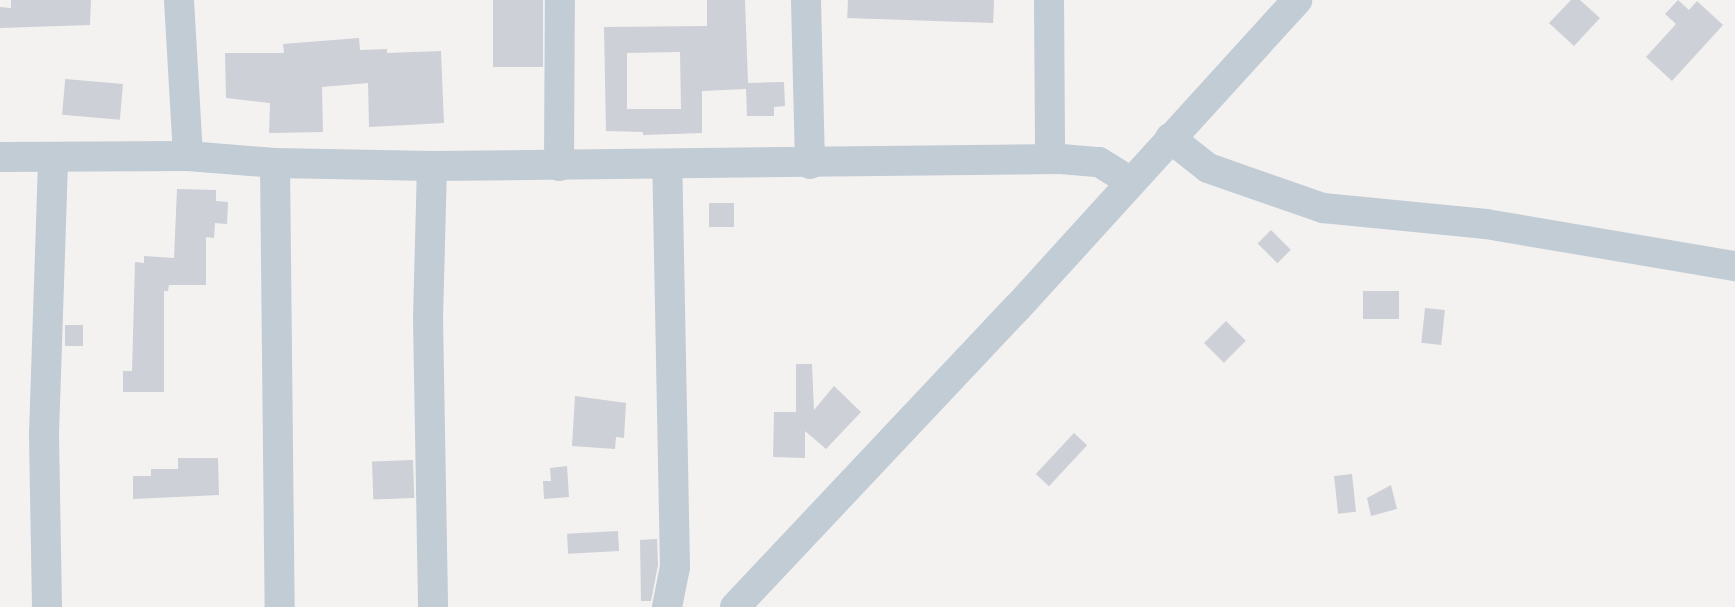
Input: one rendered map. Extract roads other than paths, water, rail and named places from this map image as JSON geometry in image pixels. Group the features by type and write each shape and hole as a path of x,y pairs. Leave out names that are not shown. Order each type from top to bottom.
{"street":[{"path":"179,0 188,156"},
{"path":"559,166 560,0"},
{"path":"806,0 810,164"},
{"path":"1049,0 1050,159"},
{"path":"735,607 1018,307 1130,181 1297,0"},
{"path":"1170,138 1208,168 1323,208 1486,224 1735,266"},
{"path":"0,157 53,159 188,156 275,163 432,166 667,166 1050,159 1099,162 1130,181"},
{"path":"46,607 44,434 53,159"},
{"path":"275,163 280,607"},
{"path":"432,166 428,316 433,607"},
{"path":"667,166 675,567 667,607"}]}
